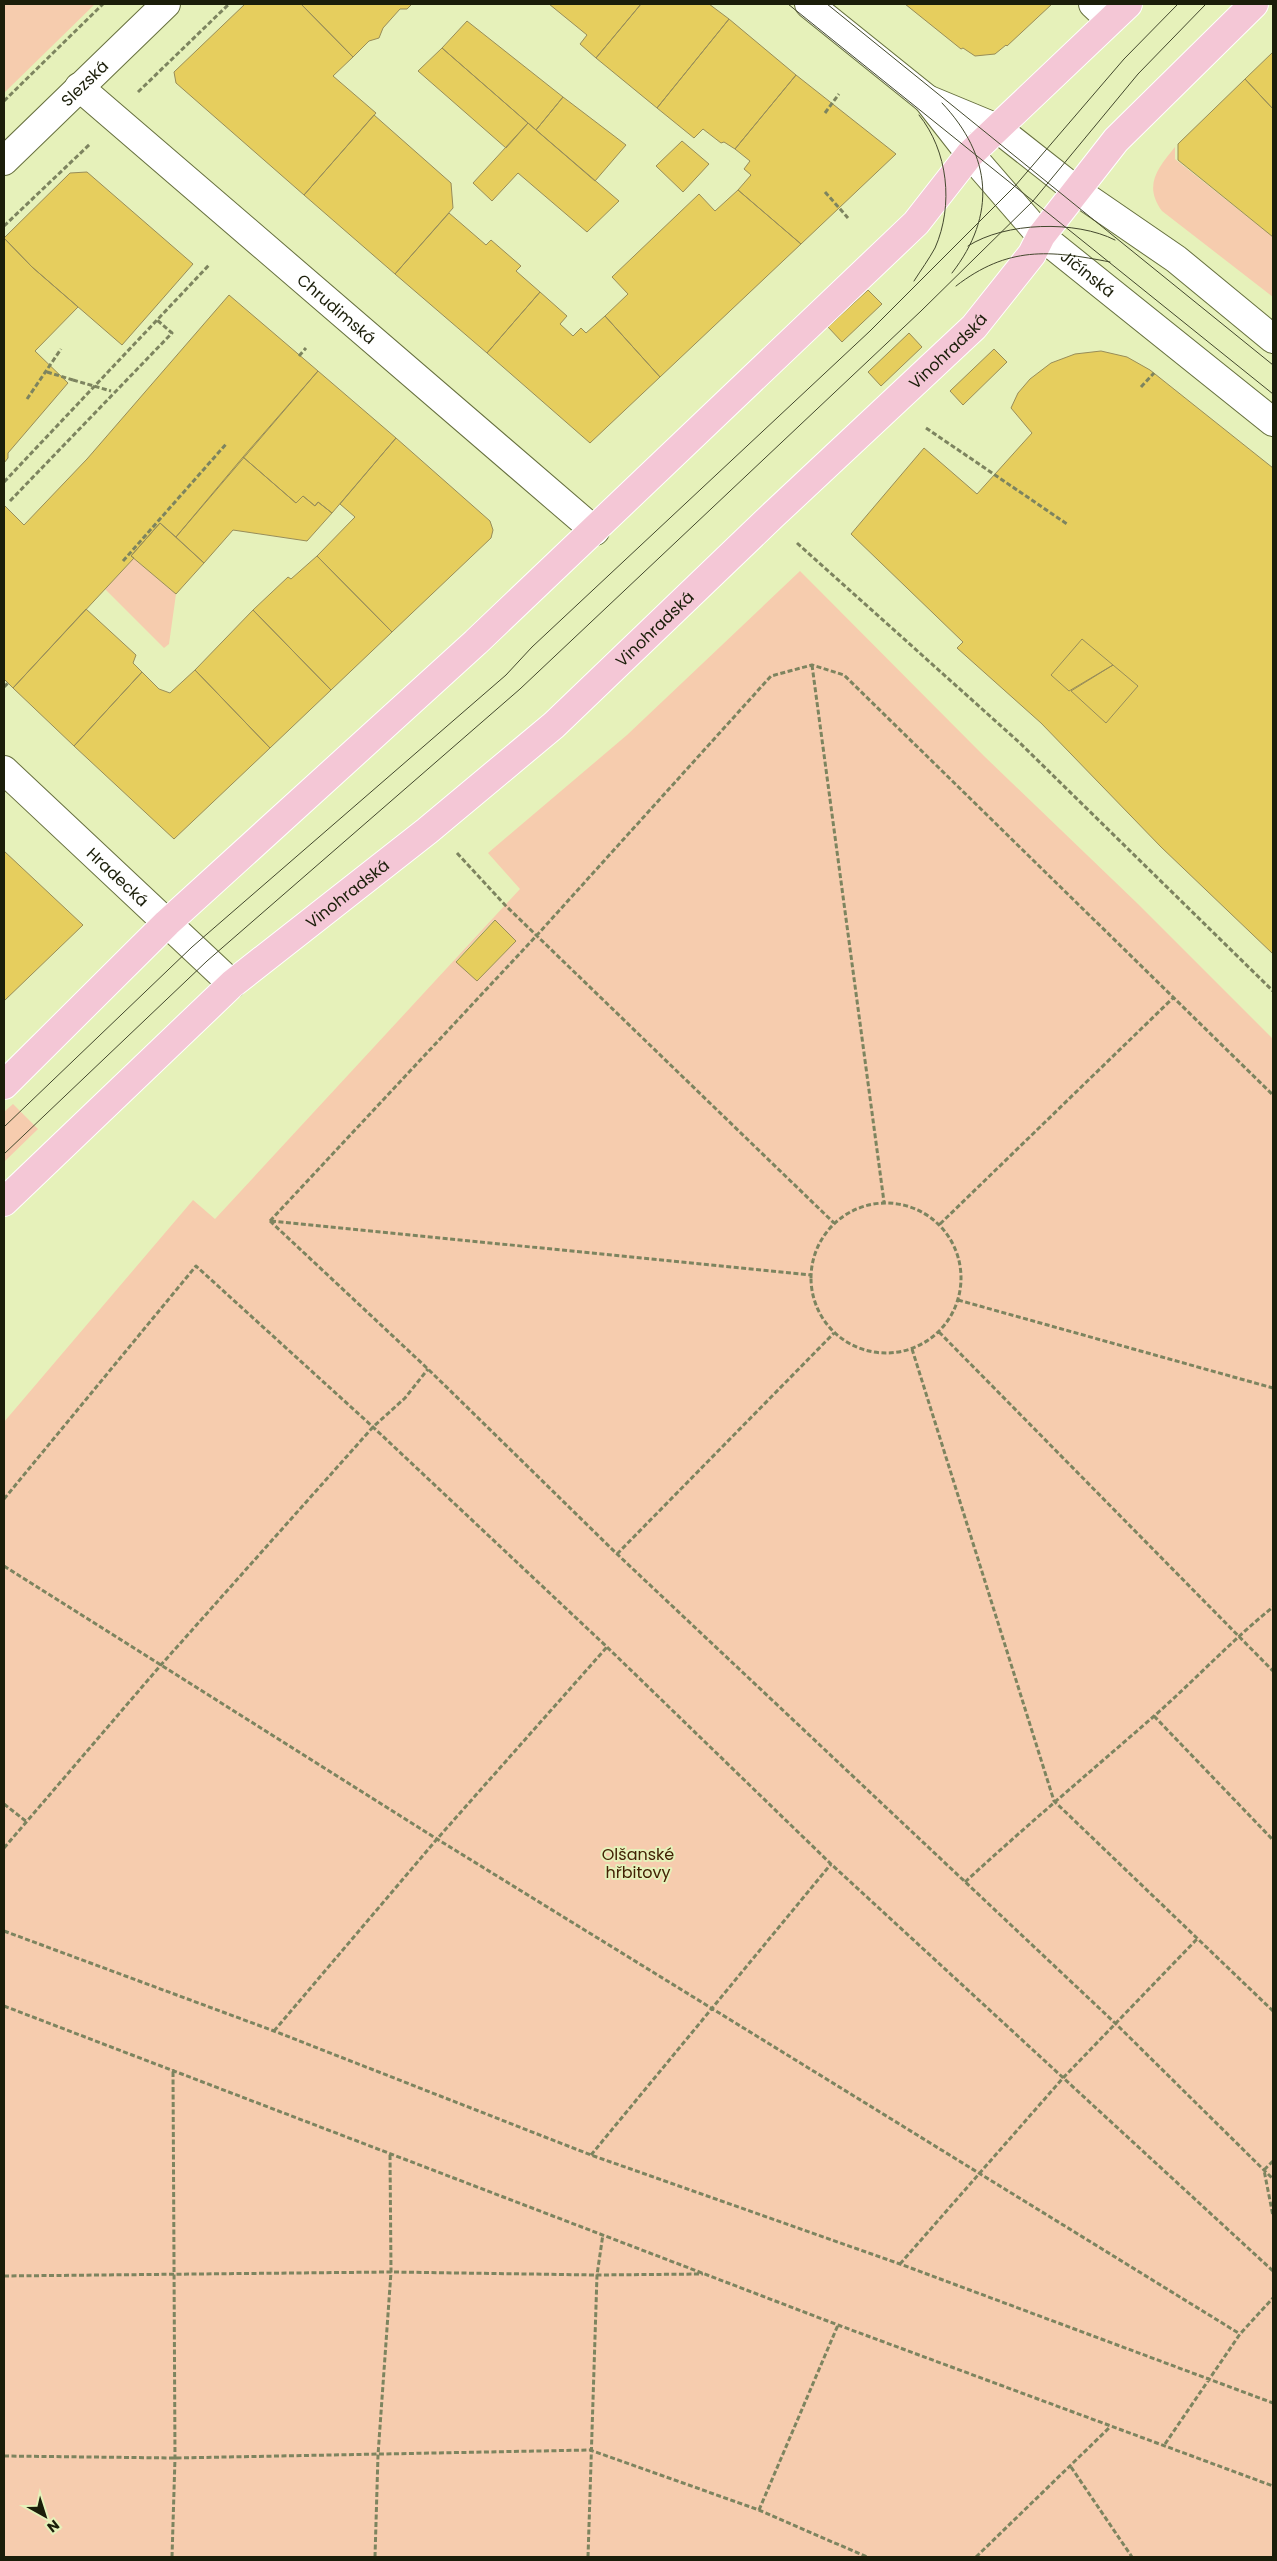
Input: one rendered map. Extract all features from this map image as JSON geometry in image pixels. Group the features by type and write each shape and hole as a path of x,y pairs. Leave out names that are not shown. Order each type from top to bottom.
{"main road":[{"name":"Vinohradská","path":"4,1202 232,984 427,831 554,725 772,516 974,327 1032,254 1041,236 1116,140 1254,4"},
{"path":"4,1085 167,923 595,531 916,223 970,154 1110,9"}],"street":[{"name":"Slezská","path":"4,161 166,4"},
{"name":"Jičínská","path":"809,4 927,100 970,154 1041,236 1273,422"},
{"name":"Chrudimská","path":"79,88 595,531"},
{"name":"Jičínská","path":"927,100 997,128 1077,191 1165,250 1273,339"},
{"name":"Hradecká","path":"4,770 232,984"}],"path":[{"path":"4,100 104,4"},
{"path":"825,113 840,94"},
{"path":"825,192 848,218"},
{"path":"4,482 209,265"},
{"path":"10,501 112,392 172,333 157,320"},
{"path":"299,356 306,348"},
{"path":"27,399 61,349"},
{"path":"47,372 112,392"},
{"path":"1141,387 1154,373"},
{"path":"926,428 1067,524"},
{"path":"123,561 227,443"},
{"path":"797,543 1020,743 1273,991"},
{"path":"812,664 884,1202"},
{"path":"270,1221 538,934 771,676 812,664 844,675 1273,1095"},
{"path":"4,687 8,683"},
{"path":"457,853 505,905 538,934 834,1223"},
{"path":"940,1224 1174,997"},
{"path":"884,1202 904,1204 923,1212 940,1224 953,1241 960,1260 962,1280 958,1300 951,1317 939,1332 927,1342 912,1349 892,1354 871,1352 851,1345 834,1333 821,1317 813,1296 811,1275 814,1256 822,1238 834,1223 849,1212 866,1205 884,1202"},
{"path":"270,1221 811,1275"},
{"path":"270,1221 428,1369 617,1554 1115,2023 1273,2178"},
{"path":"4,1499 196,1266 372,1427 607,1647 831,1864 1273,2271"},
{"path":"958,1300 1273,1388"},
{"path":"939,1332 1273,1671"},
{"path":"617,1554 834,1333"},
{"path":"912,1349 1054,1801 1273,2011"},
{"path":"4,1848 160,1666 372,1427 405,1398 428,1369"},
{"path":"4,1566 437,1839 1240,2334"},
{"path":"965,1882 1054,1801 1154,1716 1238,1635 1273,1607"},
{"path":"274,2031 437,1839 607,1647"},
{"path":"1154,1716 1273,1840"},
{"path":"4,1804 27,1822"},
{"path":"591,2155 831,1864"},
{"path":"4,1931 274,2031 591,2155 900,2264 1273,2403"},
{"path":"900,2264 1063,2078 1198,1938"},
{"path":"4,2006 838,2325 1110,2427 1165,2444 1273,2486"},
{"path":"172,2069 174,2275 172,2557"},
{"path":"374,2557 378,2454 392,2272 390,2153"},
{"path":"1264,2170 1273,2161"},
{"path":"1264,2170 1273,2216"},
{"path":"588,2557 596,2275 603,2234"},
{"path":"4,2276 392,2272 596,2275 706,2274"},
{"path":"1165,2444 1208,2378 1240,2334 1273,2298"},
{"path":"759,2510 838,2325"},
{"path":"976,2557 1071,2467 1110,2427"},
{"path":"4,2456 174,2458 590,2450 759,2510 867,2557"},
{"path":"1071,2467 1132,2557"}],"green space":[{"path":"4,4 95,4 4,93"},
{"path":"1175,147 1175,159 1273,237 1273,297 1162,211 1156,202 1153,185 1155,177 1163,162"},
{"path":"134,558 176,594 169,644 164,648 105,589"},
{"name":"Olšanské hřbitovy","path":"800,571 984,756 1138,904 1273,1039 1273,2557 4,2557 4,1422 193,1200 215,1219 520,889 488,853 627,735","holes":["494,920 516,941 477,981 456,961"]},
{"path":"13,1104 38,1129 4,1162 4,1112"}],"building":[{"path":"245,4 301,4 353,57 333,76 376,113 304,195 176,83 174,72"},
{"path":"301,4 412,4 407,9 400,9 383,28 379,38 369,41 353,57"},
{"path":"549,4 641,4 596,58 580,44 587,35"},
{"path":"641,4 709,4 729,19 657,108 596,58"},
{"path":"905,4 1052,4 1007,46 995,54 975,56 963,48 961,49"},
{"path":"729,19 796,75 735,149 724,142 721,143 703,129 694,138 657,108"},
{"path":"467,21 563,97 536,130 442,48"},
{"path":"442,48 528,123 506,148 418,71"},
{"path":"1273,52 1273,109 1245,79"},
{"path":"796,75 896,154 801,244 738,190 751,175 744,169 750,161 735,149"},
{"path":"1245,79 1273,109 1273,237 1178,160 1178,144"},
{"path":"563,97 626,145 595,181 536,130"},
{"path":"374,115 451,183 453,208 395,274 304,195"},
{"path":"528,123 619,201 587,232 518,173 492,201 473,183"},
{"path":"682,141 709,164 683,192 656,166"},
{"path":"87,172 193,264 122,345 32,267 4,238 70,173"},
{"path":"738,190 801,244 660,377 605,316 628,294 612,277 699,194 715,211"},
{"path":"449,213 486,245 491,240 521,266 516,271 540,292 487,353 395,274"},
{"path":"4,238 32,267 78,307 35,351 68,383 8,453 8,458 4,463"},
{"path":"868,290 882,304 842,342 828,327"},
{"path":"540,292 567,316 560,324 573,336 581,328 586,333 605,316 660,377 590,443 487,353"},
{"path":"229,295 318,371 176,537 160,523 131,556 134,558 13,688 4,679 4,505 24,525 87,459"},
{"path":"909,333 922,347 881,386 868,372"},
{"path":"994,349 1007,362 963,405 950,391"},
{"path":"1101,351 1127,357 1150,370 1273,468 1273,954 1161,847 1041,723 957,648 963,642 851,534 924,448 977,494 1032,433 1011,408 1018,393 1030,379 1051,363 1075,354"},
{"path":"318,371 396,438 332,513 318,502 315,506 303,496 296,503 243,457"},
{"path":"396,438 490,521 493,530 491,538 392,632 317,556 355,517 340,504"},
{"path":"243,457 296,503 303,496 315,506 318,502 332,513 307,541 233,530 204,563 176,537"},
{"path":"160,523 204,563 176,594 131,556"},
{"path":"317,556 392,632 331,690 253,610 288,577 291,579"},
{"path":"86,609 136,655 133,663 142,672 74,746 13,688"},
{"path":"253,610 331,690 270,748 195,670"},
{"path":"1082,639 1113,665 1069,691 1051,675"},
{"path":"1113,665 1138,686 1106,723 1071,691"},
{"path":"195,670 270,748 174,839 74,746 142,672 159,689 170,693"},
{"path":"4,851 83,925 4,1001"},
{"path":"495,920 516,941 477,981 456,962"}],"tram line":[{"path":"788,4 1273,394"},
{"path":"827,4 1273,365"},
{"path":"4,1127 192,947 506,675 532,647 870,331 1015,186 1124,59 1178,4"},
{"path":"4,1154 207,961 520,689 921,311 1033,201 1138,74 1206,4"},
{"path":"942,103 959,123 971,144 979,165 983,186 982,208 976,229 967,251 952,273"},
{"path":"914,281 935,248 945,214 946,197 942,162 929,129 919,115"},
{"path":"968,246 983,238 1001,232 1041,226 1081,229 1115,240"},
{"path":"956,286 993,264 1030,254 1068,255 1110,262"}]}
